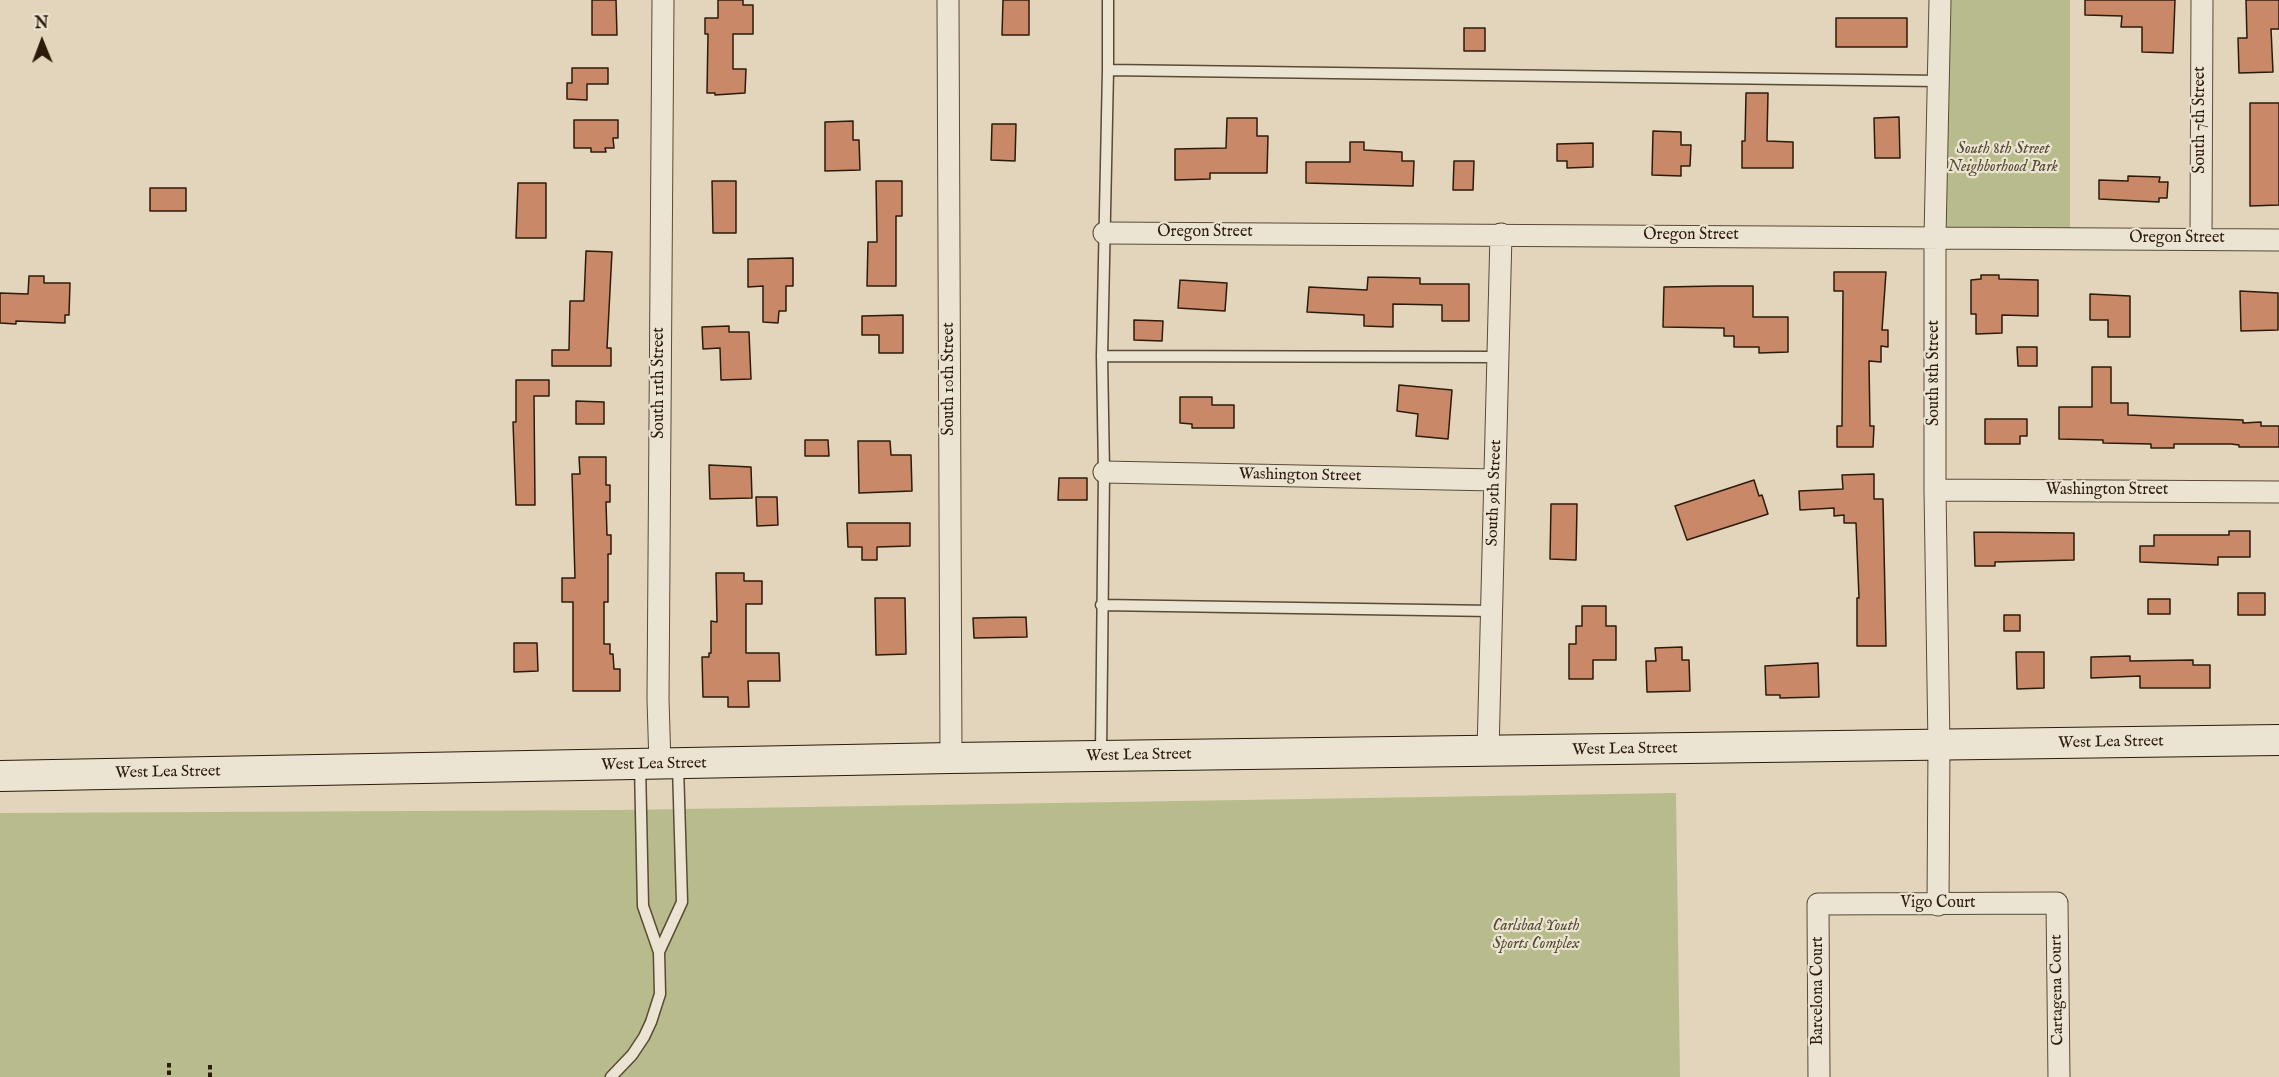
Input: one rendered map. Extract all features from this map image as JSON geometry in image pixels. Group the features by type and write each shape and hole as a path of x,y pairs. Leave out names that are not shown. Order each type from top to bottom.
{"main road":[{"name":"West Lea Street","path":"0,776 951,758 2279,740"}],"street":[{"name":"South 11th Street","path":"660,765 658,699 663,0"},
{"name":"South 10th Street","path":"948,0 951,758"},
{"name":"South 8th Street","path":"1938,905 1935,237 1940,0"},
{"name":"South 7th Street","path":"2201,239 2202,0"},
{"name":"Oregon Street","path":"1104,232 2279,240"},
{"name":"South 9th Street","path":"1488,752 1501,234"},
{"name":"Washington Street","path":"1104,472 1495,480"},
{"name":"Washington Street","path":"1935,490 2279,492"},
{"name":"Vigo Court","path":"1818,904 2057,903"},
{"name":"Cartagena Court","path":"2057,903 2059,1077"},
{"name":"Barcelona Court","path":"1818,904 1819,1077"}],"lane":[{"path":"1101,757 1104,472 1102,356 1108,0"},
{"path":"1108,70 1938,81"},
{"path":"1102,356 1499,357"},
{"path":"1101,605 1492,611"},
{"path":"658,952 682,902 660,765"},
{"path":"611,1077 632,1055 651,1022 660,993 658,952 644,906 660,765"}],"path":[{"path":"169,1064 169,1077"},
{"path":"210,1065 210,1077"}],"green space":[{"name":"South 8th Street Neighborhood Park","path":"1940,0 2070,0 2070,239 1935,237"},
{"name":"Carlsbad Youth Sports Complex","path":"1676,793 1680,1077 0,1077 0,813 620,810"}],"building":[{"path":"592,0 616,0 617,35 592,35"},
{"path":"718,0 743,0 743,5 753,5 753,34 733,34 733,69 746,69 745,93 715,95 715,93 707,93 708,34 705,34 705,18 718,18"},
{"path":"1003,0 1029,0 1029,35 1002,35"},
{"path":"2085,0 2175,0 2173,53 2142,52 2142,27 2121,27 2122,16 2085,15"},
{"path":"2246,0 2279,0 2279,29 2271,29 2273,72 2239,73 2238,38 2247,38"},
{"path":"1836,18 1907,18 1907,47 1836,47"},
{"path":"1464,28 1485,28 1485,51 1464,51"},
{"path":"572,68 608,68 608,84 587,84 587,100 567,99 567,83 572,83"},
{"path":"1746,93 1768,93 1767,141 1793,142 1793,168 1742,168"},
{"path":"2250,103 2279,103 2279,205 2250,206"},
{"path":"1899,117 1900,158 1875,158 1874,118"},
{"path":"1227,118 1257,118 1257,136 1268,136 1267,173 1210,173 1210,179 1175,180 1175,149 1226,148"},
{"path":"574,120 618,120 618,138 613,138 614,148 605,148 606,152 591,152 591,148 574,148"},
{"path":"853,121 853,140 859,140 860,170 825,171 825,122"},
{"path":"992,124 1016,124 1015,161 991,160"},
{"path":"1653,131 1681,132 1681,145 1691,145 1690,166 1681,166 1681,176 1652,175"},
{"path":"1350,142 1364,142 1364,150 1402,152 1402,161 1414,161 1413,186 1306,183 1306,162 1350,162"},
{"path":"1593,143 1593,167 1567,168 1567,161 1557,161 1557,144"},
{"path":"1454,161 1474,161 1473,190 1453,190"},
{"path":"2128,176 2160,177 2159,182 2168,182 2167,198 2159,198 2159,202 2099,199 2099,180 2128,181"},
{"path":"712,181 736,181 736,233 713,233"},
{"path":"876,181 902,181 902,216 896,216 896,286 867,286 868,242 877,242"},
{"path":"518,183 546,183 546,238 516,238"},
{"path":"150,188 186,188 186,211 150,211"},
{"path":"586,251 612,252 607,348 611,348 611,366 552,366 552,350 569,350 570,301 584,301"},
{"path":"793,258 793,286 786,286 786,311 779,311 778,323 763,322 763,286 748,287 748,259"},
{"path":"1834,272 1886,272 1882,330 1888,330 1888,347 1881,346 1881,362 1869,361 1870,426 1874,426 1873,447 1837,447 1837,426 1842,426 1843,291 1834,291"},
{"path":"1981,275 1999,275 1999,279 2038,280 2038,316 2002,315 2002,333 1976,334 1976,314 1971,314 1971,280 1981,279"},
{"path":"29,276 44,276 44,283 70,283 69,315 65,315 65,323 16,321 16,324 0,323 0,293 28,294"},
{"path":"1368,277 1420,278 1420,284 1469,284 1469,321 1442,321 1442,305 1393,304 1393,327 1364,326 1364,315 1307,312 1309,287 1367,290"},
{"path":"1180,280 1227,283 1225,311 1178,308"},
{"path":"1753,286 1753,317 1788,317 1788,352 1759,353 1759,347 1734,347 1734,336 1724,336 1724,328 1663,327 1664,287"},
{"path":"2240,291 2278,293 2278,330 2241,331"},
{"path":"2090,294 2130,296 2130,337 2108,337 2108,320 2090,320"},
{"path":"903,315 903,353 879,353 879,335 862,335 862,316"},
{"path":"1134,320 1163,321 1162,341 1134,340"},
{"path":"729,326 729,332 749,332 751,379 721,380 720,348 703,349 702,327"},
{"path":"2017,347 2037,347 2037,366 2018,366"},
{"path":"2092,367 2111,367 2111,403 2128,403 2128,415 2243,420 2243,423 2261,422 2261,426 2279,426 2279,447 2174,444 2174,448 2151,448 2151,444 2059,439 2059,407 2092,407"},
{"path":"516,380 549,380 549,396 534,396 535,505 516,505 513,422 516,422"},
{"path":"1399,385 1452,390 1448,439 1416,436 1418,414 1397,411"},
{"path":"1180,397 1212,397 1212,405 1234,405 1234,428 1192,428 1192,424 1180,423"},
{"path":"576,401 604,402 604,424 576,424"},
{"path":"1985,419 2027,419 2027,436 2020,436 2020,444 1985,444"},
{"path":"805,440 828,440 829,456 805,456"},
{"path":"858,441 890,441 891,455 911,455 912,491 859,493"},
{"path":"579,457 606,457 606,485 610,485 610,502 606,502 607,535 611,535 611,554 608,554 608,602 604,602 604,644 610,644 614,669 620,669 620,691 573,691 573,602 562,602 562,578 575,578 572,474 580,474"},
{"path":"709,465 751,467 752,498 710,499"},
{"path":"1874,474 1874,499 1883,499 1886,646 1857,646 1857,598 1859,598 1856,523 1844,523 1844,515 1834,516 1834,508 1800,510 1799,491 1843,489 1842,475"},
{"path":"1059,478 1087,478 1087,500 1058,500"},
{"path":"1754,480 1768,514 1687,540 1675,506"},
{"path":"756,497 777,497 778,525 757,526"},
{"path":"1551,504 1577,504 1576,560 1550,559"},
{"path":"847,523 910,523 910,546 877,547 877,560 862,560 862,547 848,547"},
{"path":"2229,531 2250,531 2250,557 2218,557 2218,565 2140,562 2140,546 2154,546 2154,535 2229,535"},
{"path":"1974,532 2074,533 2074,560 1995,562 1995,566 1975,566"},
{"path":"716,573 744,573 744,581 762,581 762,604 746,604 746,653 779,653 780,681 748,681 749,707 728,707 728,697 703,697 702,657 709,657 711,653 711,621 717,622"},
{"path":"2238,593 2265,593 2265,615 2238,615"},
{"path":"875,598 905,598 906,654 876,655"},
{"path":"2148,599 2170,599 2170,614 2148,614"},
{"path":"1582,606 1606,606 1606,626 1616,626 1616,660 1593,660 1593,679 1569,679 1569,644 1576,644 1576,626 1582,626"},
{"path":"2004,615 2020,615 2020,631 2004,631"},
{"path":"1026,617 1027,637 974,638 973,618"},
{"path":"514,643 537,643 538,671 514,672"},
{"path":"1682,647 1682,660 1689,660 1690,691 1647,692 1646,661 1656,661 1655,648"},
{"path":"2016,652 2044,652 2044,688 2017,689"},
{"path":"2130,656 2130,661 2193,660 2193,665 2210,665 2210,688 2140,688 2140,676 2091,678 2091,657"},
{"path":"1818,663 1819,697 1780,698 1780,695 1766,695 1765,666"}]}
